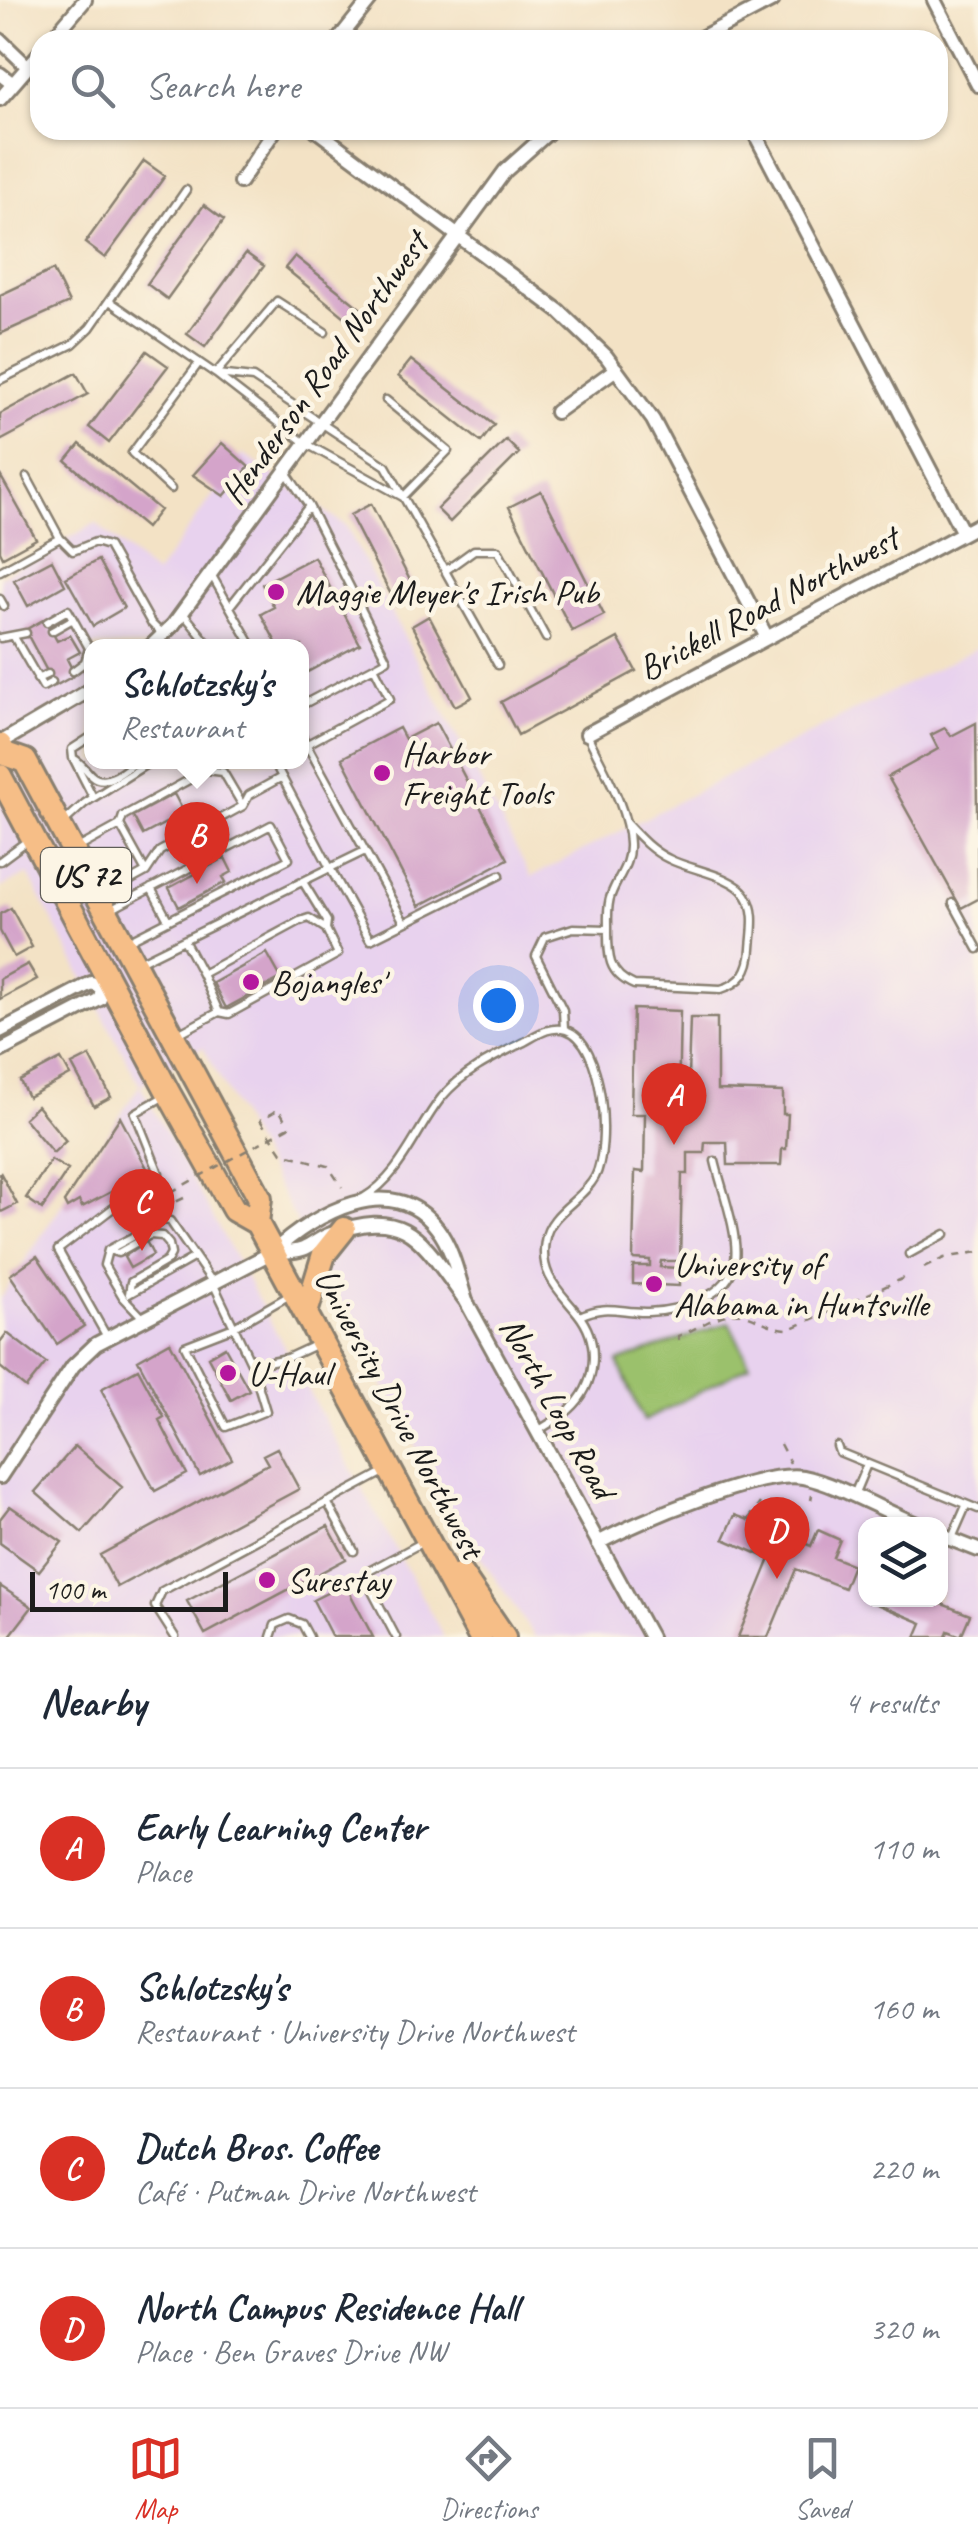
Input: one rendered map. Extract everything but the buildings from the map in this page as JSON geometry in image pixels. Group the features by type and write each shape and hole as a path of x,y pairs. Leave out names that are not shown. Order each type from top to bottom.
{"highway":[{"name":"University Drive Northwest","path":"1,756 24,761 60,826 260,1198 257,1223"},
{"name":"University Drive Northwest","path":"1,756 33,838 106,985 234,1210 257,1223 480,1637"},
{"path":"86,940 108,948 122,966 128,954"},
{"path":"106,985 122,980 138,1004 157,1008"},
{"path":"300,1303 324,1254 344,1229"},
{"path":"386,1461 504,1637"}],"street":[{"path":"60,30 85,0"},
{"path":"346,30 370,0"},
{"path":"719,30 774,0"},
{"path":"934,0 978,85"},
{"path":"0,40 28,67"},
{"path":"0,100 30,65"},
{"path":"0,74 13,84"},
{"path":"240,182 269,140"},
{"path":"329,140 559,311 616,369 654,420 766,636"},
{"name":"Henderson Road Northwest","path":"158,639 182,612 505,171 540,140"},
{"path":"758,140 962,534"},
{"path":"556,412 616,369"},
{"name":"Brickell Road Northwest","path":"587,734 978,526"},
{"path":"1,756 84,694"},
{"path":"0,1031 90,982 106,985 100,999 0,1051"},
{"name":"North Loop Road","path":"358,1201 386,1199 413,1207 435,1226 450,1249 466,1301"},
{"path":"0,1476 72,1366 108,1338 272,1252 294,1232 358,1201"},
{"name":"North Loop Road","path":"272,1252 302,1250 364,1222 384,1222 406,1230 430,1252 466,1301 650,1637"},
{"path":"598,1542 640,1520 750,1484 801,1476 901,1517"},
{"path":"948,1538 978,1550"}],"lane":[{"path":"0,380 74,344 111,302 186,190"},
{"path":"111,302 216,374 305,444 403,497"},
{"path":"216,374 278,302 324,332"},
{"path":"171,489 132,453 200,363"},
{"path":"216,374 252,378 386,466 498,665"},
{"path":"386,400 448,451 403,497"},
{"path":"286,471 387,660 309,701"},
{"path":"27,477 60,538 73,551 95,542 108,546 151,623 162,635"},
{"path":"230,606 308,506"},
{"path":"0,572 60,538"},
{"path":"444,571 474,550 498,550 546,638"},
{"path":"210,572 248,639"},
{"path":"47,622 68,610 84,639"},
{"path":"182,612 204,639"},
{"path":"52,630 73,620"},
{"path":"0,638 14,638 26,632"},
{"path":"14,638 43,687 52,682"},
{"path":"20,648 31,642"},
{"path":"309,739 390,699 374,667"},
{"path":"37,679 48,674"},
{"path":"587,734 627,824 647,845 670,860 711,873 745,892 753,912 750,963 733,986 721,989 634,985 621,980 612,968 608,955 611,894 628,864 627,824"},
{"path":"84,741 72,749 72,758 94,797"},
{"path":"79,744 84,744"},
{"path":"309,753 404,922"},
{"path":"72,758 84,764"},
{"path":"87,769 100,780 126,769"},
{"path":"60,826 94,797 139,769"},
{"path":"278,769 370,940 500,875"},
{"path":"73,851 120,825 124,816 208,770 222,772 242,806"},
{"path":"102,905 146,872 160,851 242,806 249,795 282,777"},
{"path":"120,825 146,872"},
{"path":"102,905 150,888 271,825 288,858 168,920 128,954"},
{"path":"0,861 33,838"},
{"path":"128,954 185,942 365,851"},
{"path":"303,882 314,903 320,906 326,929"},
{"path":"150,888 168,920"},
{"path":"310,918 314,903"},
{"path":"954,904 978,949"},
{"path":"173,1037 219,1012 229,1014 338,954 326,929 310,918 202,974"},
{"path":"564,1029 563,1010 536,956 545,938 573,928 608,929"},
{"path":"185,942 219,1012"},
{"path":"358,1201 379,1188 398,1167 442,1097 477,1066 548,1029 564,1029 577,1036 603,1095 602,1162 594,1180 557,1216 545,1236 543,1259 550,1282 580,1316 592,1345 594,1368 586,1389 570,1409 537,1432"},
{"path":"108,1338 58,1250 158,1174 135,1113 168,1094"},
{"path":"580,1316 595,1308 644,1313 692,1304 728,1278 736,1260 734,1239 715,1161"},
{"path":"143,1318 104,1265 108,1250 170,1220 212,1283 234,1327 252,1366 266,1411 226,1427 185,1346 234,1327 300,1303"},
{"path":"908,1254 945,1234"},
{"path":"108,1250 118,1253 150,1235 162,1236 169,1244 171,1254 167,1262 131,1282 126,1295"},
{"path":"126,1295 193,1258"},
{"path":"252,1366 287,1358 321,1342"},
{"path":"837,1446 839,1452 978,1509"},
{"path":"175,1637 155,1606 162,1590 327,1502 386,1461"},
{"path":"854,1497 867,1464"},
{"path":"327,1502 354,1551"},
{"path":"948,1534 966,1506"},
{"path":"396,1637 365,1578 368,1572 428,1540"},
{"path":"271,1637 275,1625 288,1619 302,1624 309,1637"}],"path":[{"path":"184,1198 161,1210 153,1195 170,1186 173,1190 289,1127 279,1109 260,1120 282,1153 328,1166 342,1186"},
{"path":"924,1268 944,1258 978,1252"},
{"path":"678,1340 678,1336 731,1314 790,1329 911,1275"},
{"path":"780,1444 790,1464"},
{"path":"748,1520 760,1503"}],"shaded area":[{"name":"University of Alabama in Huntsville","path":"243,454 346,526 531,877 978,647 978,1637 535,1637 456,1521 203,1047 140,1085 28,874 0,888 0,577 96,523 155,575"},
{"path":"140,1085 444,1637 0,1637 0,1299"}],"green space":[{"path":"729,1322 750,1365 644,1421 618,1362"}],"place":[{"name":"Maggie Meyer's Irish Pub","path":"276,592"},
{"name":"Harbor Freight Tools","path":"382,773"},
{"name":"Schlotzsky's","path":"197,884"},
{"name":"Bojangles'","path":"251,982"},
{"name":"Early Learning Center","path":"674,1145"},
{"name":"Dutch Bros. Coffee","path":"142,1251"},
{"name":"University of Alabama in Huntsville","path":"654,1284"},
{"name":"U-Haul","path":"228,1373"},
{"name":"North Campus Residence Hall","path":"777,1579"},
{"name":"Surestay","path":"267,1580"}]}
